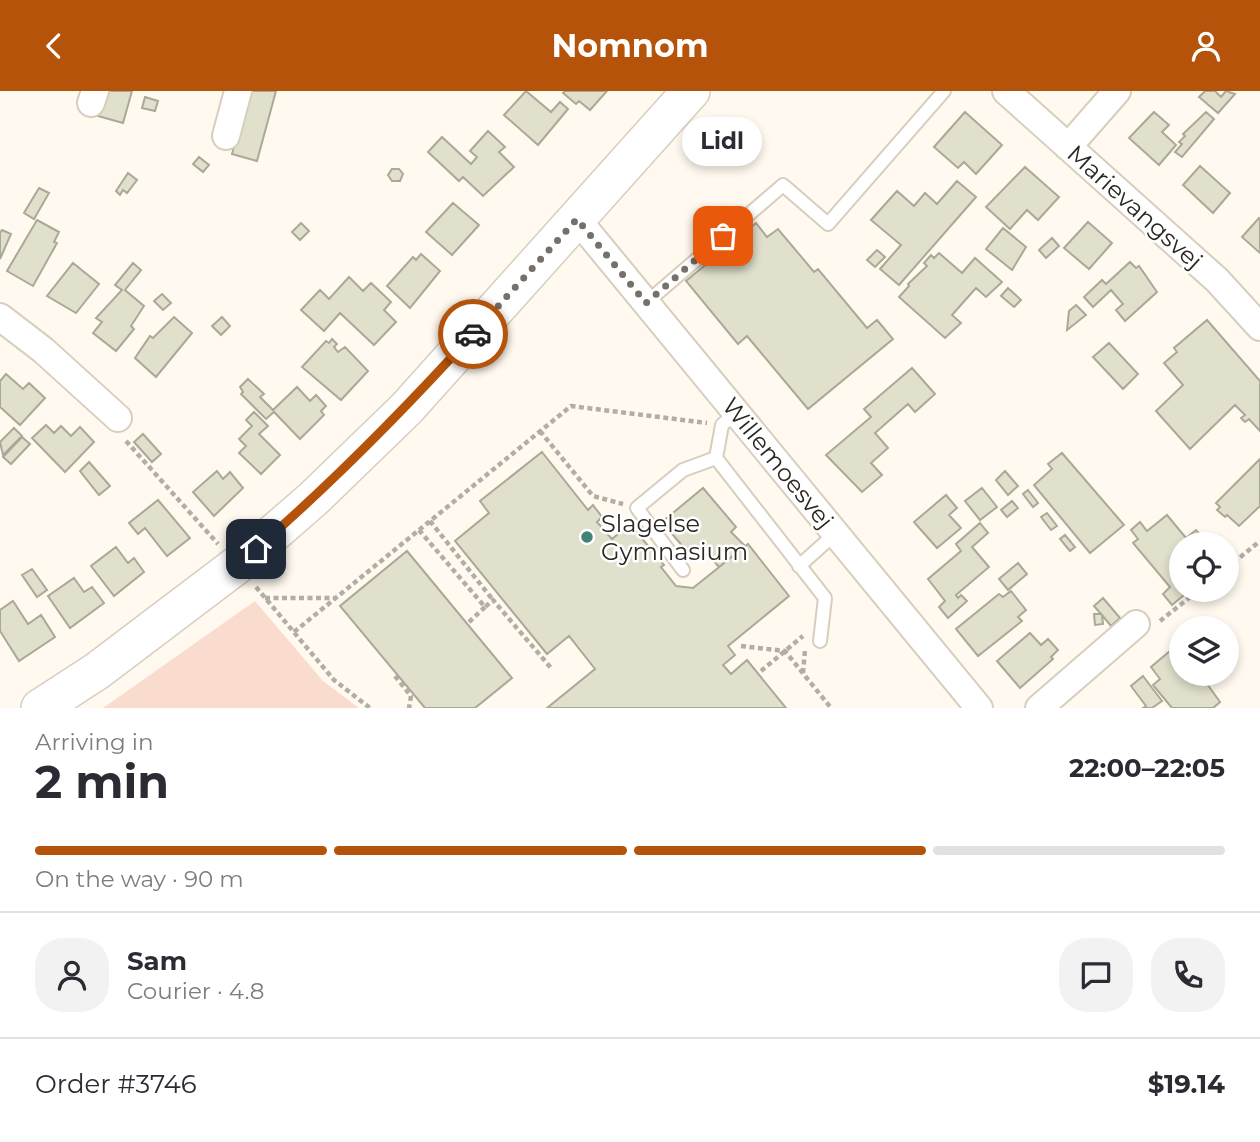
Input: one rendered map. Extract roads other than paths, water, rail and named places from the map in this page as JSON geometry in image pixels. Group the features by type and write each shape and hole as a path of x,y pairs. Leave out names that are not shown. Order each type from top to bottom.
{"street":[{"path":"226,136 238,91"},
{"path":"40,708 97,671 237,565 313,499 407,408 691,91"},
{"name":"Marievangsvej","path":"1006,91 1217,280 1260,327"},
{"path":"1068,147 1117,91"},
{"name":"Willemoesvej","path":"577,219 646,303 729,418 836,533 979,708"},
{"path":"0,317 43,350 118,418"},
{"path":"1039,708 1136,624"}],"lane":[{"path":"646,303 783,185 828,224 944,91"},
{"path":"716,458 729,418"},
{"path":"682,570 637,508 683,470 716,458"},
{"path":"716,458 825,598 820,641"},
{"path":"799,566 836,533"}],"place":[{"name":"Lidl","path":"723,236"},
{"name":"Slagelse Gymnasium","path":"587,537"}]}
